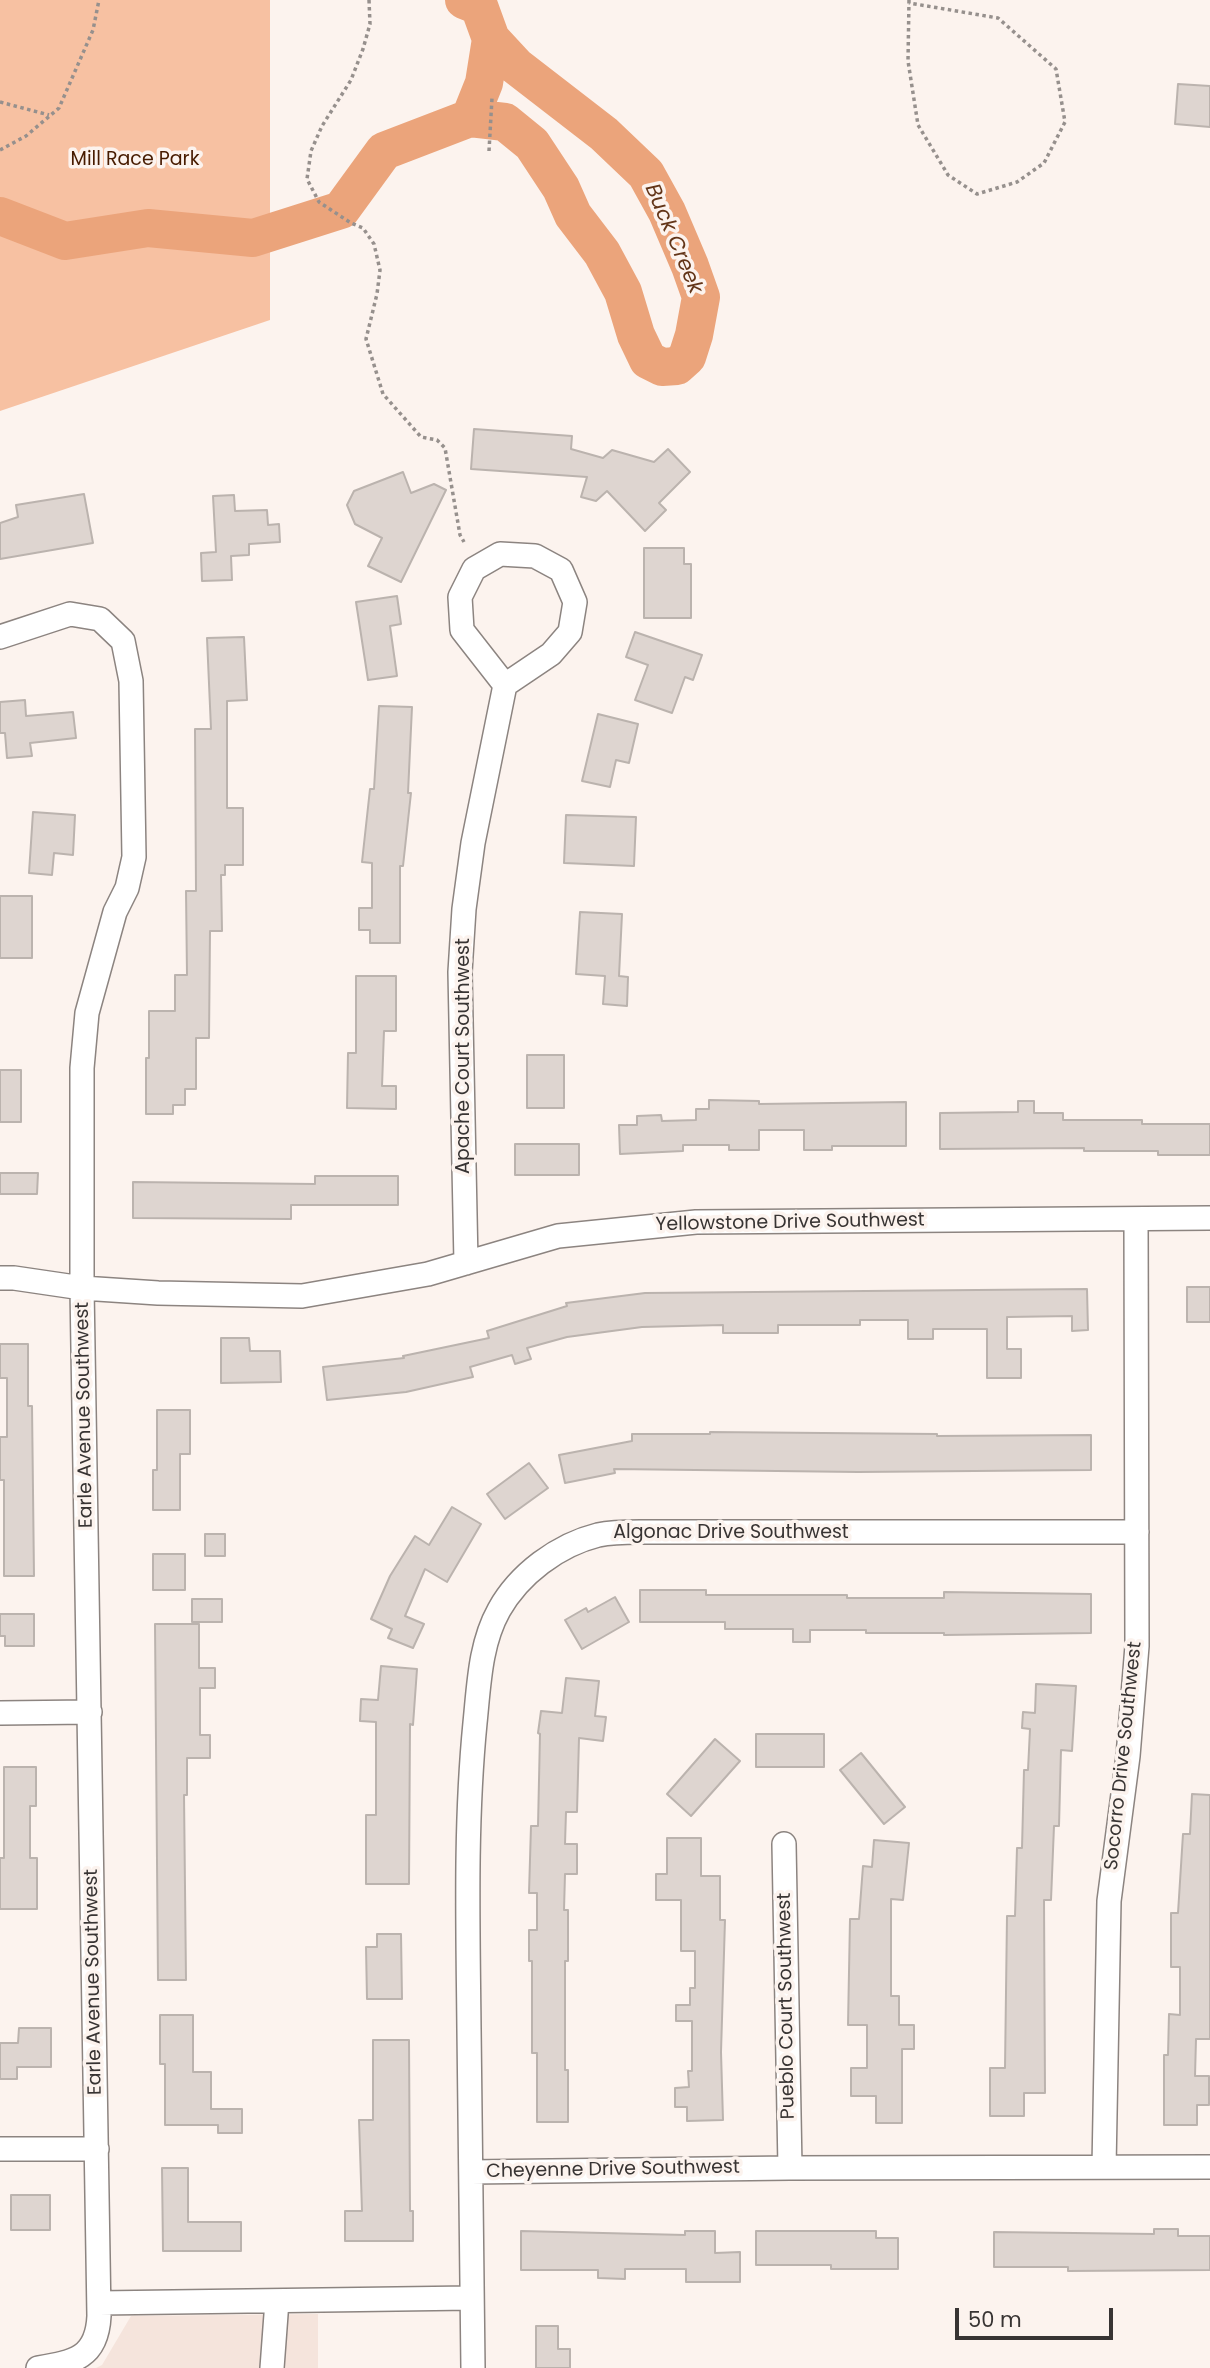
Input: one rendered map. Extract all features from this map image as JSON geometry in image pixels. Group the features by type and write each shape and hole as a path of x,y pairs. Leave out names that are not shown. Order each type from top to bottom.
{"street":[{"path":"500,554 535,556 561,570 575,602 570,632 551,654 505,685 462,630 460,597 474,569 500,554"},
{"name":"Earle Avenue Southwest","path":"0,637 70,614 100,619 123,641 131,681 134,857 127,888 115,912 87,1013 82,1068 82,1288 98,2328 84,2355 66,2364 38,2368"},
{"name":"Apache Court Southwest","path":"466,1263 460,972 464,909 473,843 505,685"},
{"name":"Yellowstone Drive Southwest","path":"0,1278 82,1288 158,1293 302,1296 428,1274 558,1236 696,1222 1210,1218"},
{"name":"Socorro Drive Southwest","path":"1104,2167 1107,1934 1136,1682 1136,1219"},
{"name":"Algonac Drive Southwest","path":"471,2172 467,1899 472,1760 480,1678 488,1638 508,1596 528,1574 573,1544 601,1534 620,1532 1137,1532"},
{"path":"0,1713 90,1712"},
{"name":"Pueblo Court Southwest","path":"784,1844 790,2168"},
{"path":"0,2149 97,2149"},
{"name":"Cheyenne Drive Southwest","path":"473,2368 471,2172 1210,2167"},
{"path":"99,2303 471,2298"},
{"path":"272,2368 277,2301"}],"path":[{"path":"0,150 26,136 60,107 93,30 99,0"},
{"path":"369,0 370,24 351,80 321,126 312,151 307,179 319,202 363,228 374,244 380,270 366,339 374,367 383,394 408,424 421,437 437,440 445,448 460,535 464,542"},
{"path":"909,2 998,18 1056,69 1065,122 1044,163 1017,182 977,194 947,175 918,125 908,61 909,2"},
{"path":"489,151 492,98"},
{"path":"0,102 50,116"}],"shaded area":[{"path":"318,2314 318,2368 96,2368 102,2365 131,2316"}],"green space":[{"name":"Mill Race Park","path":"0,0 270,0 270,320 0,411"}],"building":[{"path":"1178,84 1210,86 1210,127 1175,124"},
{"path":"474,429 572,436 571,449 603,458 612,450 654,462 668,449 690,472 659,503 666,510 645,531 607,491 596,501 581,497 587,477 471,469"},
{"path":"403,472 411,493 434,484 446,490 401,582 368,566 382,538 355,524 347,505 354,491"},
{"path":"84,494 93,543 0,559 0,523 18,517 16,505"},
{"path":"234,495 235,511 267,510 268,525 279,524 280,542 249,544 249,555 231,556 232,580 202,581 201,553 216,552 213,496"},
{"path":"644,548 684,548 684,564 691,564 691,618 644,618"},
{"path":"397,596 401,624 390,626 397,676 368,680 356,602"},
{"path":"635,632 702,655 693,680 685,677 672,713 635,700 648,665 626,657"},
{"path":"244,637 247,700 227,701 227,808 243,808 243,865 225,865 225,875 221,875 222,931 210,931 209,1038 196,1038 196,1089 185,1089 185,1105 173,1105 173,1114 146,1114 149,1011 175,1011 175,975 187,975 186,891 196,891 195,729 211,729 207,638"},
{"path":"25,700 26,716 73,712 76,738 30,743 32,756 7,758 5,733 0,733 0,702"},
{"path":"379,706 412,707 408,793 411,793 403,866 400,866 400,943 370,943 370,930 359,930 359,908 372,908 372,863 362,862 370,789 374,789"},
{"path":"598,714 638,724 629,763 616,760 610,787 582,781"},
{"path":"33,812 75,815 73,855 54,853 52,875 29,873"},
{"path":"566,815 636,817 634,866 564,863"},
{"path":"0,896 32,896 32,958 0,958"},
{"path":"580,912 622,914 619,976 628,977 627,1006 603,1004 605,976 576,974"},
{"path":"356,976 396,976 396,1031 384,1031 382,1086 396,1086 396,1109 347,1108 348,1053 356,1053"},
{"path":"527,1055 564,1055 564,1108 527,1108"},
{"path":"0,1070 21,1070 21,1122 0,1122"},
{"path":"709,1100 759,1101 759,1104 906,1102 906,1146 832,1146 832,1150 804,1150 804,1130 759,1130 759,1150 729,1150 729,1145 683,1145 683,1151 620,1154 619,1125 637,1125 637,1116 661,1115 662,1121 696,1120 696,1109 709,1109"},
{"path":"1018,1101 1034,1101 1034,1113 1063,1113 1063,1120 1142,1120 1142,1124 1210,1124 1210,1155 1158,1155 1158,1151 1084,1151 1084,1148 940,1149 940,1113 1018,1112"},
{"path":"515,1144 579,1144 579,1175 515,1175"},
{"path":"0,1173 38,1173 37,1194 0,1194"},
{"path":"315,1176 398,1176 398,1205 291,1205 291,1219 133,1218 133,1182 315,1184"},
{"path":"1187,1287 1210,1287 1210,1322 1187,1322"},
{"path":"1087,1289 1088,1330 1072,1331 1072,1316 1007,1317 1007,1349 1021,1349 1021,1378 987,1378 987,1329 933,1329 933,1339 908,1339 908,1320 860,1320 860,1325 778,1325 778,1333 723,1333 723,1325 642,1327 567,1337 527,1348 531,1359 515,1364 512,1355 470,1367 473,1377 406,1392 327,1400 323,1367 404,1358 403,1356 489,1338 487,1331 567,1306 566,1303 645,1293"},
{"path":"221,1338 249,1338 250,1351 280,1351 281,1382 221,1383"},
{"path":"0,1344 28,1344 28,1406 32,1406 34,1576 4,1576 4,1480 0,1480 0,1437 7,1437 7,1378 0,1378"},
{"path":"157,1410 190,1410 190,1454 180,1454 180,1510 153,1510 153,1470 157,1470"},
{"path":"710,1432 937,1436 1091,1435 1091,1470 858,1472 614,1469 615,1473 565,1483 559,1455 632,1441 632,1434"},
{"path":"529,1463 548,1488 505,1519 487,1494"},
{"path":"452,1507 481,1524 447,1582 425,1569 405,1616 424,1624 413,1648 388,1638 392,1629 371,1619 390,1576 415,1536 429,1545"},
{"path":"205,1534 225,1534 225,1556 205,1556"},
{"path":"153,1554 185,1554 185,1590 153,1590"},
{"path":"640,1590 706,1590 706,1595 847,1595 847,1598 944,1598 944,1592 1091,1594 1091,1633 944,1635 810,1630 810,1642 793,1642 793,1629 725,1629 725,1622 640,1622"},
{"path":"615,1597 629,1622 582,1649 565,1620 586,1608 588,1612"},
{"path":"192,1599 222,1599 222,1622 192,1622"},
{"path":"0,1614 34,1614 34,1646 5,1646 5,1636 0,1636"},
{"path":"155,1624 199,1624 199,1668 215,1668 215,1688 200,1688 200,1735 210,1735 210,1758 187,1758 187,1795 184,1795 186,1980 158,1980"},
{"path":"381,1666 417,1669 413,1725 410,1724 409,1884 366,1884 366,1815 376,1815 376,1722 360,1721 361,1699 378,1700"},
{"path":"566,1678 599,1681 595,1716 606,1717 603,1741 579,1738 577,1812 566,1812 565,1844 577,1844 577,1874 565,1874 564,1910 568,1910 565,2070 568,2070 568,2122 537,2122 537,2053 532,2053 532,1961 529,1961 529,1930 537,1930 537,1893 529,1893 531,1826 538,1826 538,1733 541,1711 562,1713"},
{"path":"1036,1684 1076,1686 1072,1751 1061,1750 1059,1826 1054,1826 1051,1900 1044,1900 1045,2093 1024,2093 1024,2116 990,2116 990,2068 1005,2068 1007,1916 1015,1916 1017,1848 1022,1848 1024,1770 1028,1770 1030,1729 1022,1728 1023,1712 1035,1713"},
{"path":"756,1734 824,1734 824,1767 756,1767"},
{"path":"715,1739 740,1761 691,1816 667,1794"},
{"path":"861,1753 905,1807 884,1824 840,1770"},
{"path":"4,1767 36,1767 36,1806 30,1806 30,1858 37,1858 37,1909 0,1909 0,1858 4,1858"},
{"path":"1192,1794 1210,1795 1210,2039 1196,2039 1195,2076 1209,2076 1209,2105 1197,2105 1197,2125 1164,2125 1164,2055 1168,2055 1169,2014 1180,2015 1180,1967 1171,1967 1171,1913 1178,1913 1183,1834 1190,1834"},
{"path":"667,1838 701,1838 701,1876 720,1876 720,1920 725,1920 721,2052 723,2120 687,2121 687,2107 675,2107 675,2088 689,2087 688,2071 692,2071 692,2021 676,2021 676,2005 690,2005 690,1988 695,1988 695,1951 681,1951 681,1900 656,1900 656,1874 667,1874"},
{"path":"874,1840 909,1843 903,1900 891,1899 891,1996 899,1996 899,2025 914,2025 914,2049 902,2049 902,2123 876,2123 876,2096 851,2096 851,2068 867,2068 867,2025 848,2025 850,1919 859,1919 863,1866 872,1867"},
{"path":"377,1934 401,1934 402,1999 367,1999 366,1947 377,1947"},
{"path":"160,2015 193,2015 193,2072 211,2072 211,2109 242,2109 242,2133 218,2133 218,2125 165,2125 165,2064 160,2064"},
{"path":"19,2028 51,2028 51,2067 17,2067 17,2079 0,2079 0,2043 18,2043"},
{"path":"373,2040 409,2040 410,2211 413,2211 413,2241 345,2241 345,2211 362,2211 359,2120 373,2120"},
{"path":"162,2168 188,2168 188,2222 241,2222 241,2251 163,2251"},
{"path":"11,2195 50,2195 50,2230 11,2230"},
{"path":"1154,2229 1178,2229 1178,2236 1210,2236 1210,2270 1068,2271 1068,2267 994,2267 994,2232 1154,2234"},
{"path":"521,2231 685,2235 685,2231 715,2231 715,2253 740,2252 740,2282 686,2282 686,2269 625,2269 625,2279 598,2278 598,2270 521,2270"},
{"path":"756,2231 876,2231 876,2238 898,2238 898,2269 831,2269 831,2265 756,2265"},
{"path":"536,2326 558,2326 558,2349 570,2349 570,2368 536,2368"}],"waterway":[{"name":"Buck Creek","path":"0,216 65,241 148,228 253,238 341,210 384,151 470,118 484,83 491,39 479,6 464,0"},
{"name":"Buck Creek","path":"470,118 505,122 532,144 561,188 573,215 602,253 623,292 636,335 648,360 662,367 677,366 687,357 701,297 667,212 646,174 604,134 516,66 491,39"}]}
